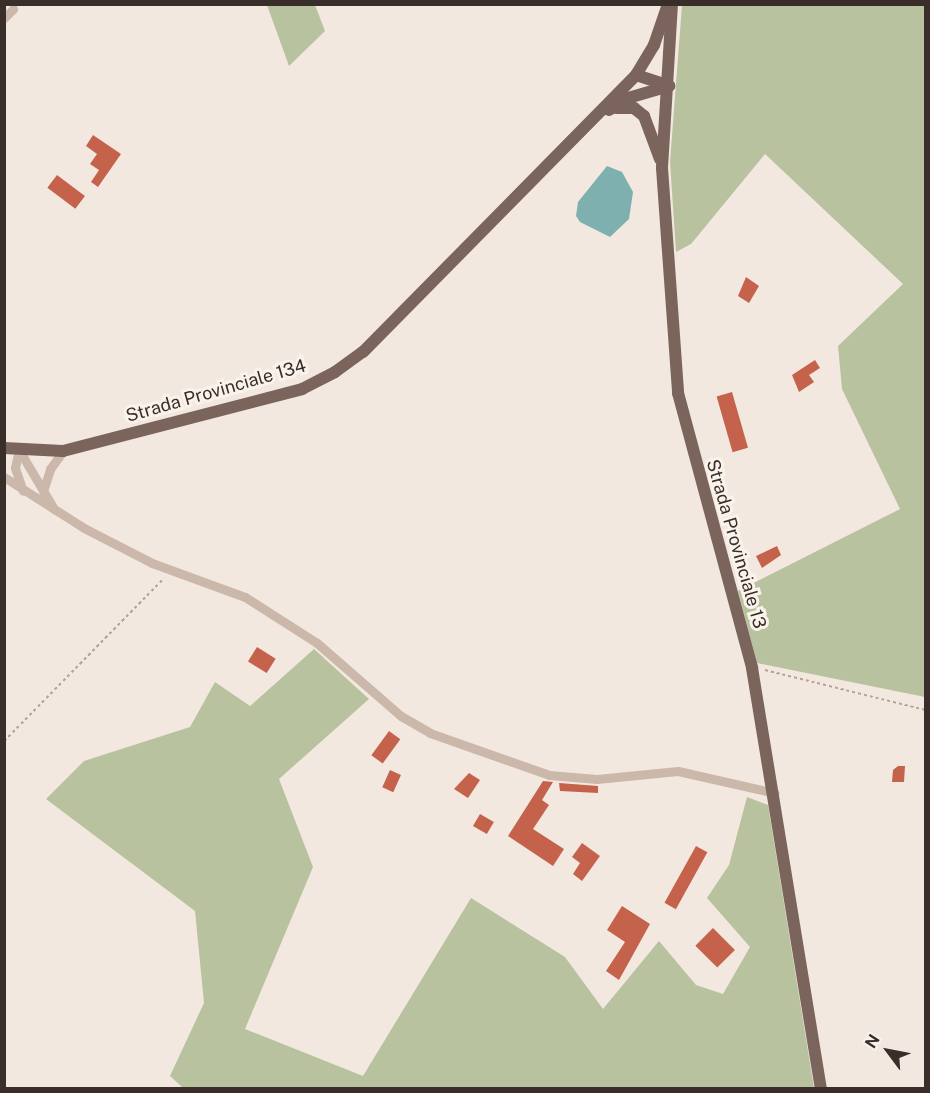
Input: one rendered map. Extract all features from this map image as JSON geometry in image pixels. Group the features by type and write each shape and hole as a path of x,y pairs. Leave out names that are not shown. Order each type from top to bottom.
{"main road":[{"path":"563,150 636,75 654,45 670,4"},
{"name":"Strada Provinciale 13","path":"670,4 669,86 662,168 678,393 752,668 776,793 821,1089"},
{"path":"636,75 669,86"},
{"path":"563,150 609,110 628,98 669,86"},
{"path":"609,110 627,106 644,116 662,168"},
{"name":"Strada Provinciale 134","path":"4,448 63,451 302,389 335,372 363,352 563,150"}],"street":[{"path":"4,18 14,9"},
{"path":"19,450 56,512"},
{"path":"19,450 15,468 24,493"},
{"path":"43,491 50,469 63,451"},
{"path":"4,477 24,493 56,512 171,571 245,597 317,643 416,726 489,757 525,769 575,779 678,771 776,793"}],"path":[{"path":"4,741 171,571"},
{"path":"752,668 926,710"}],"green space":[{"path":"267,5 315,5 325,31 289,66"},
{"path":"682,5 925,5 925,697 757,663 738,591 900,509 842,389 838,346 903,284 765,154 691,244 676,252 670,162"},
{"path":"314,649 369,699 279,779 313,867 245,1029 363,1076 471,898 565,957 603,1009 659,941 696,985 723,994 750,947 707,898 729,865 747,797 768,805 814,1088 183,1088 170,1076 204,1003 195,911 46,799 84,761 190,727 215,682 250,706"}],"water":[{"path":"607,166 622,172 633,192 629,219 610,237 580,222 576,216 578,202"}],"building":[{"path":"93,135 121,154 98,187 91,182 99,170 90,164 97,154 86,146"},
{"path":"57,175 85,196 75,209 47,188"},
{"path":"746,277 759,286 749,303 738,296"},
{"path":"815,360 820,368 809,375 814,382 799,392 792,375"},
{"path":"732,392 748,448 733,452 717,396"},
{"path":"777,546 781,555 762,568 756,556"},
{"path":"257,647 276,659 267,673 248,661"},
{"path":"389,731 400,739 383,763 371,755"},
{"path":"898,766 905,766 904,782 892,782 893,770"},
{"path":"390,770 401,775 393,792 382,787"},
{"path":"469,773 480,780 468,798 454,789"},
{"path":"543,781 553,782 542,800 549,805 533,829 564,849 553,866 508,836"},
{"path":"559,783 598,786 598,793 560,791"},
{"path":"480,814 494,822 487,834 473,826"},
{"path":"582,843 600,856 582,881 573,874 580,863 572,857"},
{"path":"696,846 707,852 676,909 664,903"},
{"path":"622,906 650,924 619,980 606,971 625,942 607,930"},
{"path":"713,928 735,950 717,968 695,946"}]}
